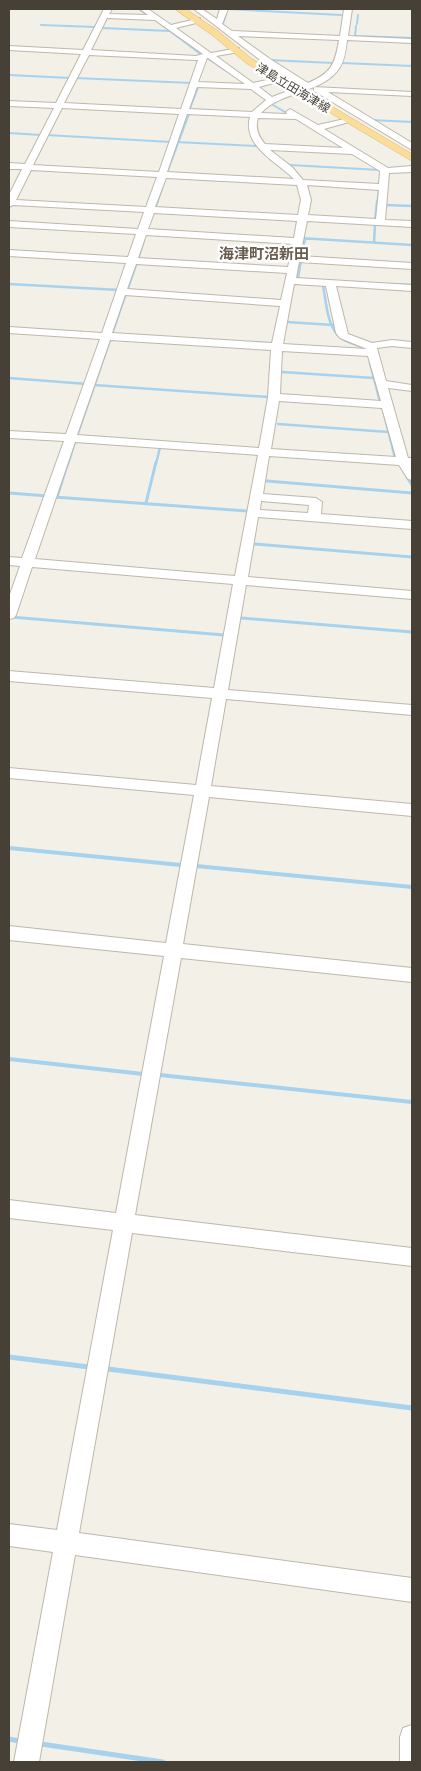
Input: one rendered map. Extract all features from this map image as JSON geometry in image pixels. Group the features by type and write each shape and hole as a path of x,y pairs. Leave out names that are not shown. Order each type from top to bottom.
{"main road":[{"name":"津島立田海津線","path":"180,9 249,61 412,158"}],"street":[{"path":"144,9 206,56 253,85 271,100 385,171 412,169"},
{"path":"198,9 268,61 412,147"},
{"path":"219,23 224,9"},
{"path":"311,87 337,65 348,9"},
{"path":"156,18 106,12 9,203 412,224"},
{"path":"169,28 197,20"},
{"path":"232,33 412,42"},
{"path":"9,48 206,56 236,50"},
{"path":"9,615 132,260 206,56"},
{"path":"195,84 253,85 278,79"},
{"path":"26,1762 204,791 274,397 277,347 306,200 306,189 302,182 263,147 254,133 252,124 255,115 271,100 295,90 311,87 412,94"},
{"path":"9,103 299,116"},
{"path":"319,129 346,120"},
{"path":"316,150 319,129"},
{"path":"263,147 355,151"},
{"path":"9,166 383,187"},
{"path":"380,222 385,171"},
{"path":"9,224 297,239"},
{"path":"9,253 291,270"},
{"path":"294,259 412,266"},
{"path":"289,281 412,288"},
{"path":"330,283 341,334 372,349"},
{"path":"121,292 285,303"},
{"path":"9,330 277,347 372,349 392,343 412,345"},
{"path":"372,349 387,405 412,476"},
{"path":"381,384 412,388"},
{"path":"274,397 387,405"},
{"path":"9,434 408,462"},
{"path":"256,497 316,502 314,518"},
{"path":"253,513 412,525"},
{"path":"9,562 412,595"},
{"path":"9,676 412,710"},
{"path":"9,772 412,810"},
{"path":"9,933 412,975"},
{"path":"9,1209 412,1256"},
{"path":"9,1535 412,1590"},
{"path":"412,1737 412,1762"}],"waterway":[{"path":"139,9 151,18"},
{"path":"227,9 341,15"},
{"path":"223,24 226,14"},
{"path":"357,24 358,15"},
{"path":"154,19 203,56"},
{"path":"41,25 95,27"},
{"path":"356,26 355,36 412,38"},
{"path":"102,28 169,31"},
{"path":"207,58 228,72"},
{"path":"269,60 333,63"},
{"path":"342,63 412,66"},
{"path":"9,75 70,78"},
{"path":"75,78 192,83"},
{"path":"189,111 199,85"},
{"path":"273,105 290,115"},
{"path":"179,142 189,114"},
{"path":"371,120 412,122"},
{"path":"9,133 41,135"},
{"path":"46,135 171,142"},
{"path":"167,173 179,142"},
{"path":"179,142 256,146"},
{"path":"290,165 380,170"},
{"path":"157,204 164,183"},
{"path":"377,204 379,188"},
{"path":"157,202 155,208 159,209"},
{"path":"375,221 377,202"},
{"path":"385,205 412,206"},
{"path":"374,243 375,224"},
{"path":"300,238 374,243"},
{"path":"301,258 305,239"},
{"path":"138,259 144,240"},
{"path":"374,243 412,245"},
{"path":"301,260 298,278 301,279"},
{"path":"127,291 137,262"},
{"path":"9,284 119,290"},
{"path":"392,284 412,285"},
{"path":"323,285 332,325"},
{"path":"112,334 126,293"},
{"path":"287,322 332,325"},
{"path":"332,325 336,334 341,338 367,350"},
{"path":"95,385 111,337"},
{"path":"370,363 374,378"},
{"path":"282,372 374,378"},
{"path":"9,378 87,384"},
{"path":"374,378 380,402"},
{"path":"77,436 95,385"},
{"path":"95,385 268,397"},
{"path":"383,410 395,458"},
{"path":"278,424 388,432"},
{"path":"68,464 75,442"},
{"path":"156,464 160,447"},
{"path":"57,497 68,462"},
{"path":"146,503 156,462"},
{"path":"407,477 412,485"},
{"path":"267,481 412,493"},
{"path":"9,493 48,496"},
{"path":"54,497 247,511"},
{"path":"255,544 412,557"},
{"path":"11,617 224,635"},
{"path":"242,618 412,632"},
{"path":"9,848 181,865"},
{"path":"196,866 412,887"},
{"path":"9,1059 143,1074"},
{"path":"160,1075 412,1102"},
{"path":"9,1357 89,1367"},
{"path":"108,1369 412,1408"},
{"path":"9,1739 19,1741"},
{"path":"41,1744 163,1762"}],"district":[{"name":"海津町沼新田","path":"264,254"}]}
